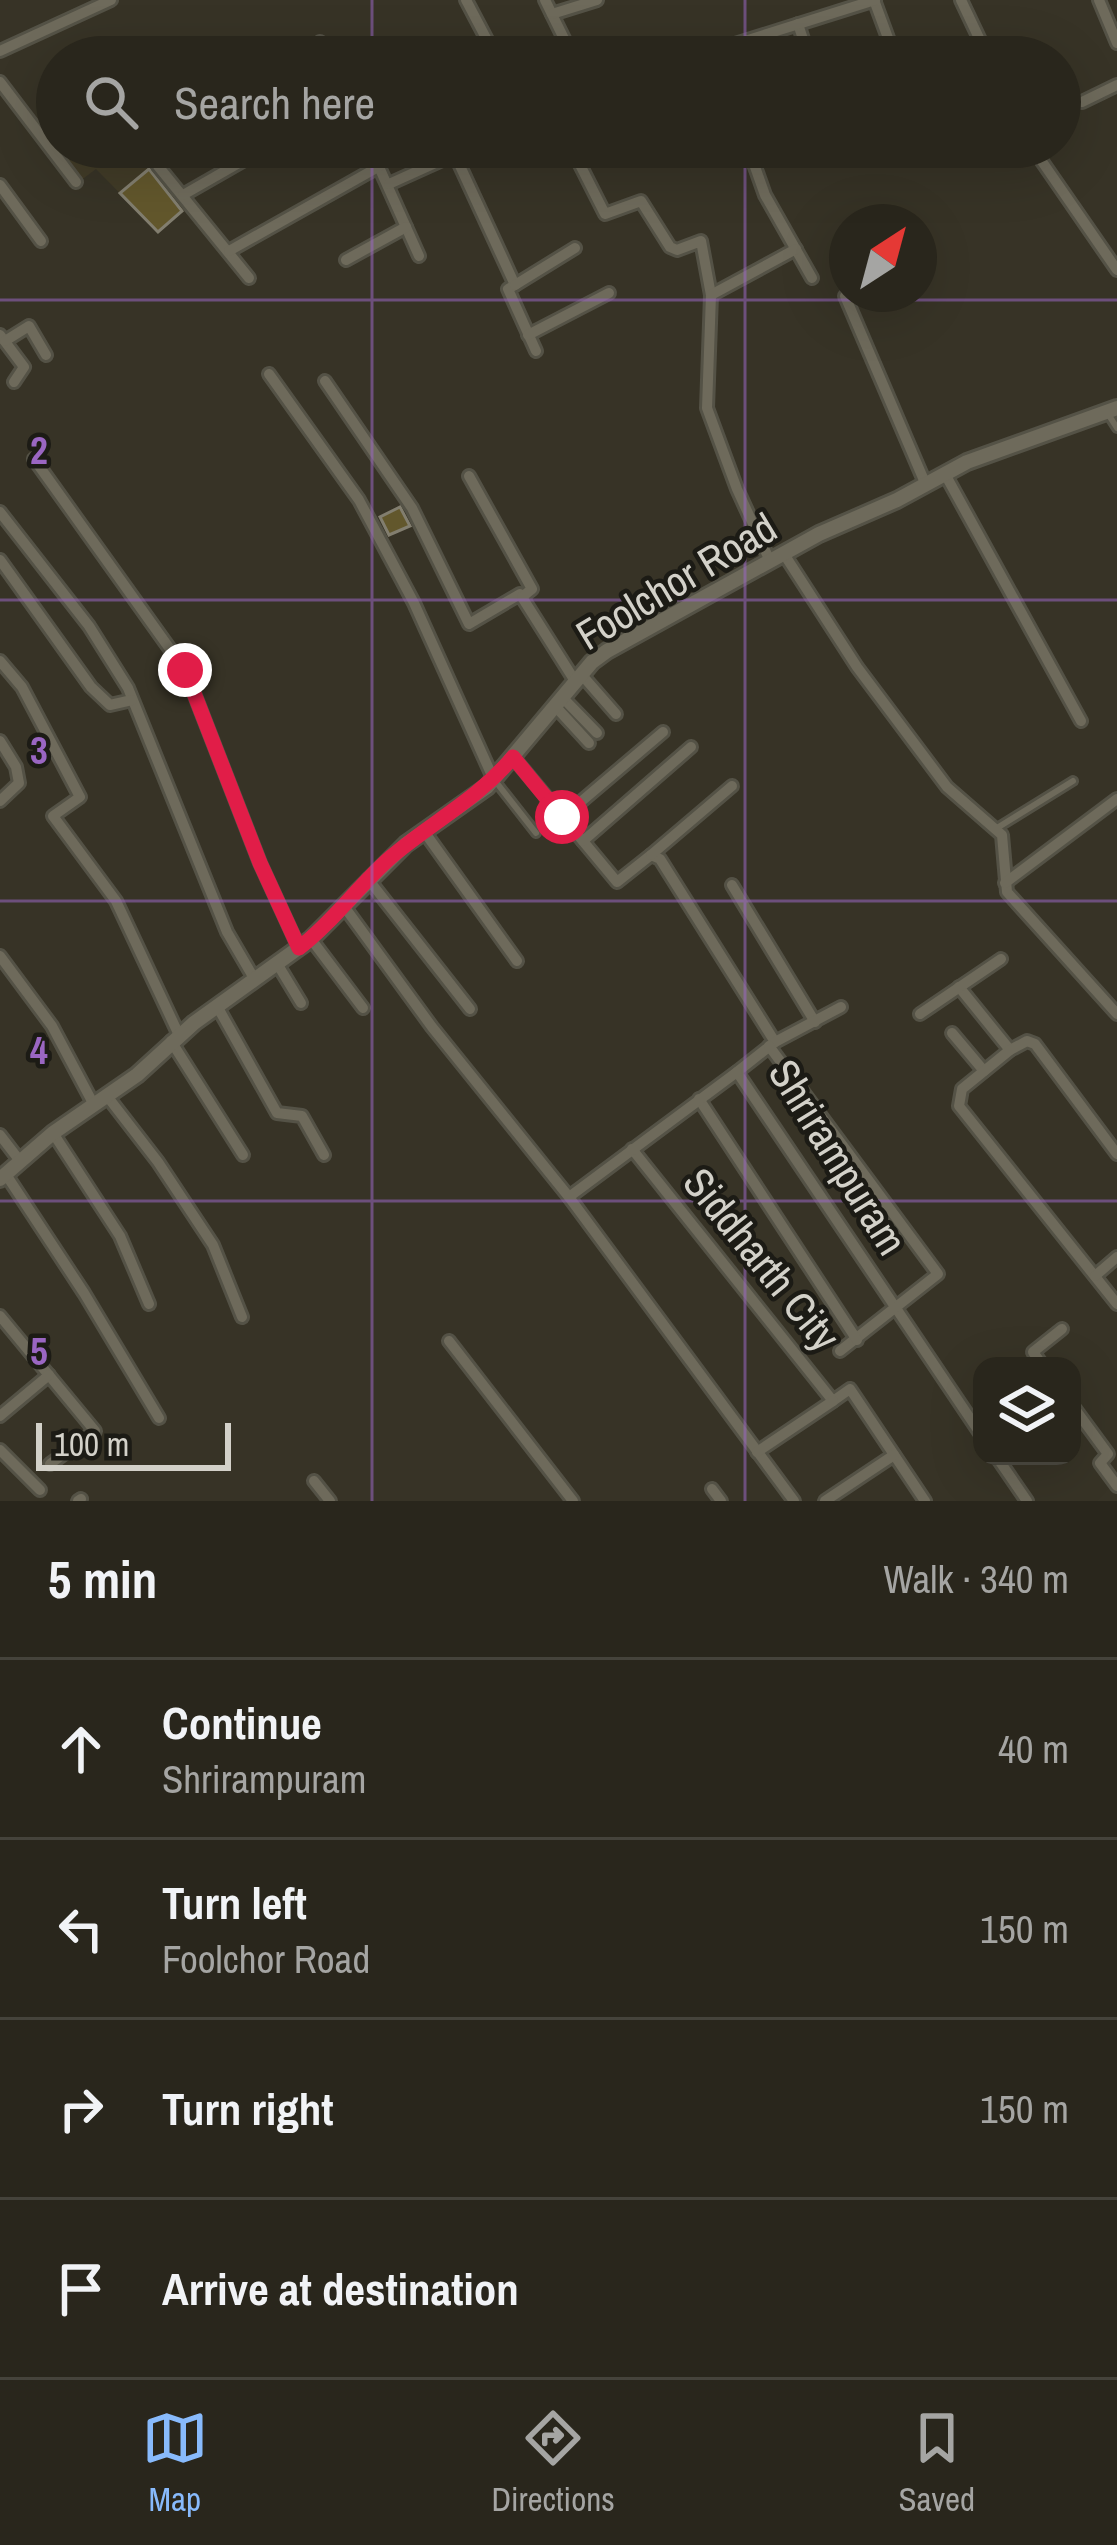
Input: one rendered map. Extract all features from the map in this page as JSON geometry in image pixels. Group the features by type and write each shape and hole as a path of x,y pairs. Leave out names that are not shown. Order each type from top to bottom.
{"street":[{"path":"466,0 485,36"},
{"path":"545,0 563,36"},
{"path":"552,14 597,0"},
{"path":"765,36 874,0 887,36"},
{"path":"961,0 978,36"},
{"path":"1100,0 1117,43"},
{"path":"0,51 108,1"},
{"path":"799,24 803,36"},
{"path":"0,82 36,129"},
{"path":"1082,101 1117,86"},
{"path":"65,168 76,182"},
{"path":"160,168 249,278"},
{"path":"182,195 230,168"},
{"path":"229,251 376,168"},
{"path":"381,168 419,256"},
{"path":"389,184 425,168"},
{"path":"461,168 515,285"},
{"path":"582,168 605,214 641,201 670,247 687,248 701,241 710,295 707,407 737,489 777,558 946,788 997,828 1005,842 1006,892 1117,1014"},
{"path":"756,168 812,278"},
{"path":"1047,168 1117,270"},
{"path":"0,185 40,241"},
{"path":"346,260 406,227"},
{"path":"536,352 508,289 575,248"},
{"path":"710,295 796,249"},
{"path":"528,335 609,293"},
{"path":"851,312 926,484"},
{"path":"14,382 24,367 2,338 29,326 46,355"},
{"path":"269,374 359,500 414,603 494,780"},
{"path":"325,381 412,508 469,624 520,594 578,677 616,714"},
{"name":"Foolchor Road","path":"3,1176 53,1133 137,1075 175,1038 305,944 423,830 452,814 494,780 592,662 819,534 1004,446 1112,410"},
{"path":"34,459 185,670 260,863 305,944 363,1008"},
{"path":"946,474 1081,721"},
{"path":"470,476 532,589 522,597"},
{"path":"0,512 89,626 132,700 227,932 255,980"},
{"path":"0,560 91,687 110,705 132,700"},
{"path":"0,661 22,687 80,797 52,815 116,901 175,1038 243,1155"},
{"path":"558,702 593,738"},
{"path":"562,817 663,732"},
{"path":"0,741 16,767 19,783 0,800"},
{"path":"583,841 691,747"},
{"path":"513,757 617,883 732,786"},
{"path":"1005,883 1117,799"},
{"path":"423,830 517,961"},
{"name":"Shrirampuram","path":"651,855 660,859 772,1044 737,1072 973,1423"},
{"path":"368,879 470,1009"},
{"path":"732,885 815,1022"},
{"path":"343,905 432,1027 569,1197 794,1501"},
{"path":"0,956 100,1101 158,1162 213,1245 242,1317"},
{"path":"920,1014 1001,959"},
{"path":"278,965 301,1003"},
{"path":"959,987 1010,1049"},
{"path":"218,1006 277,1113 302,1116 324,1155"},
{"path":"840,1351 938,1274 772,1044 842,1007"},
{"path":"952,1033 984,1071"},
{"path":"1117,1154 1035,1044 1028,1041 1010,1049 962,1089 958,1106 1117,1304"},
{"path":"569,1197 737,1072"},
{"path":"699,1099 857,1340"},
{"path":"53,1133 120,1236 149,1304"},
{"path":"0,1135 20,1161"},
{"name":"Siddharth City","path":"632,1149 833,1401 850,1389 925,1501"},
{"path":"3,1176 85,1293 160,1418"},
{"path":"1095,1276 1117,1257"},
{"path":"1,1320 94,1431 50,1464"},
{"path":"1037,1357 1033,1352 1062,1330"},
{"path":"449,1341 573,1501"},
{"path":"0,1416 49,1375"},
{"path":"757,1452 833,1401"},
{"path":"1081,1417 1108,1454 1100,1463 1117,1486"},
{"path":"0,1450 40,1490"},
{"path":"825,1501 894,1455"},
{"path":"1002,1465 1027,1501"},
{"path":"314,1481 330,1501"},
{"path":"712,1489 721,1501"}],"lane":[{"path":"1112,410 1117,428"},
{"path":"494,780 536,833"},
{"path":"997,828 1073,781"}],"shaded area":[{"path":"71,168 152,168 186,208 158,232 96,169 80,181"}],"building":[{"path":"149,169 182,211 158,232 120,193"},
{"path":"400,507 410,526 389,535 380,517"}],"route":[{"path":"185,670 260,863 299,948 376,871 423,830 487,787 513,757 562,817"}]}
